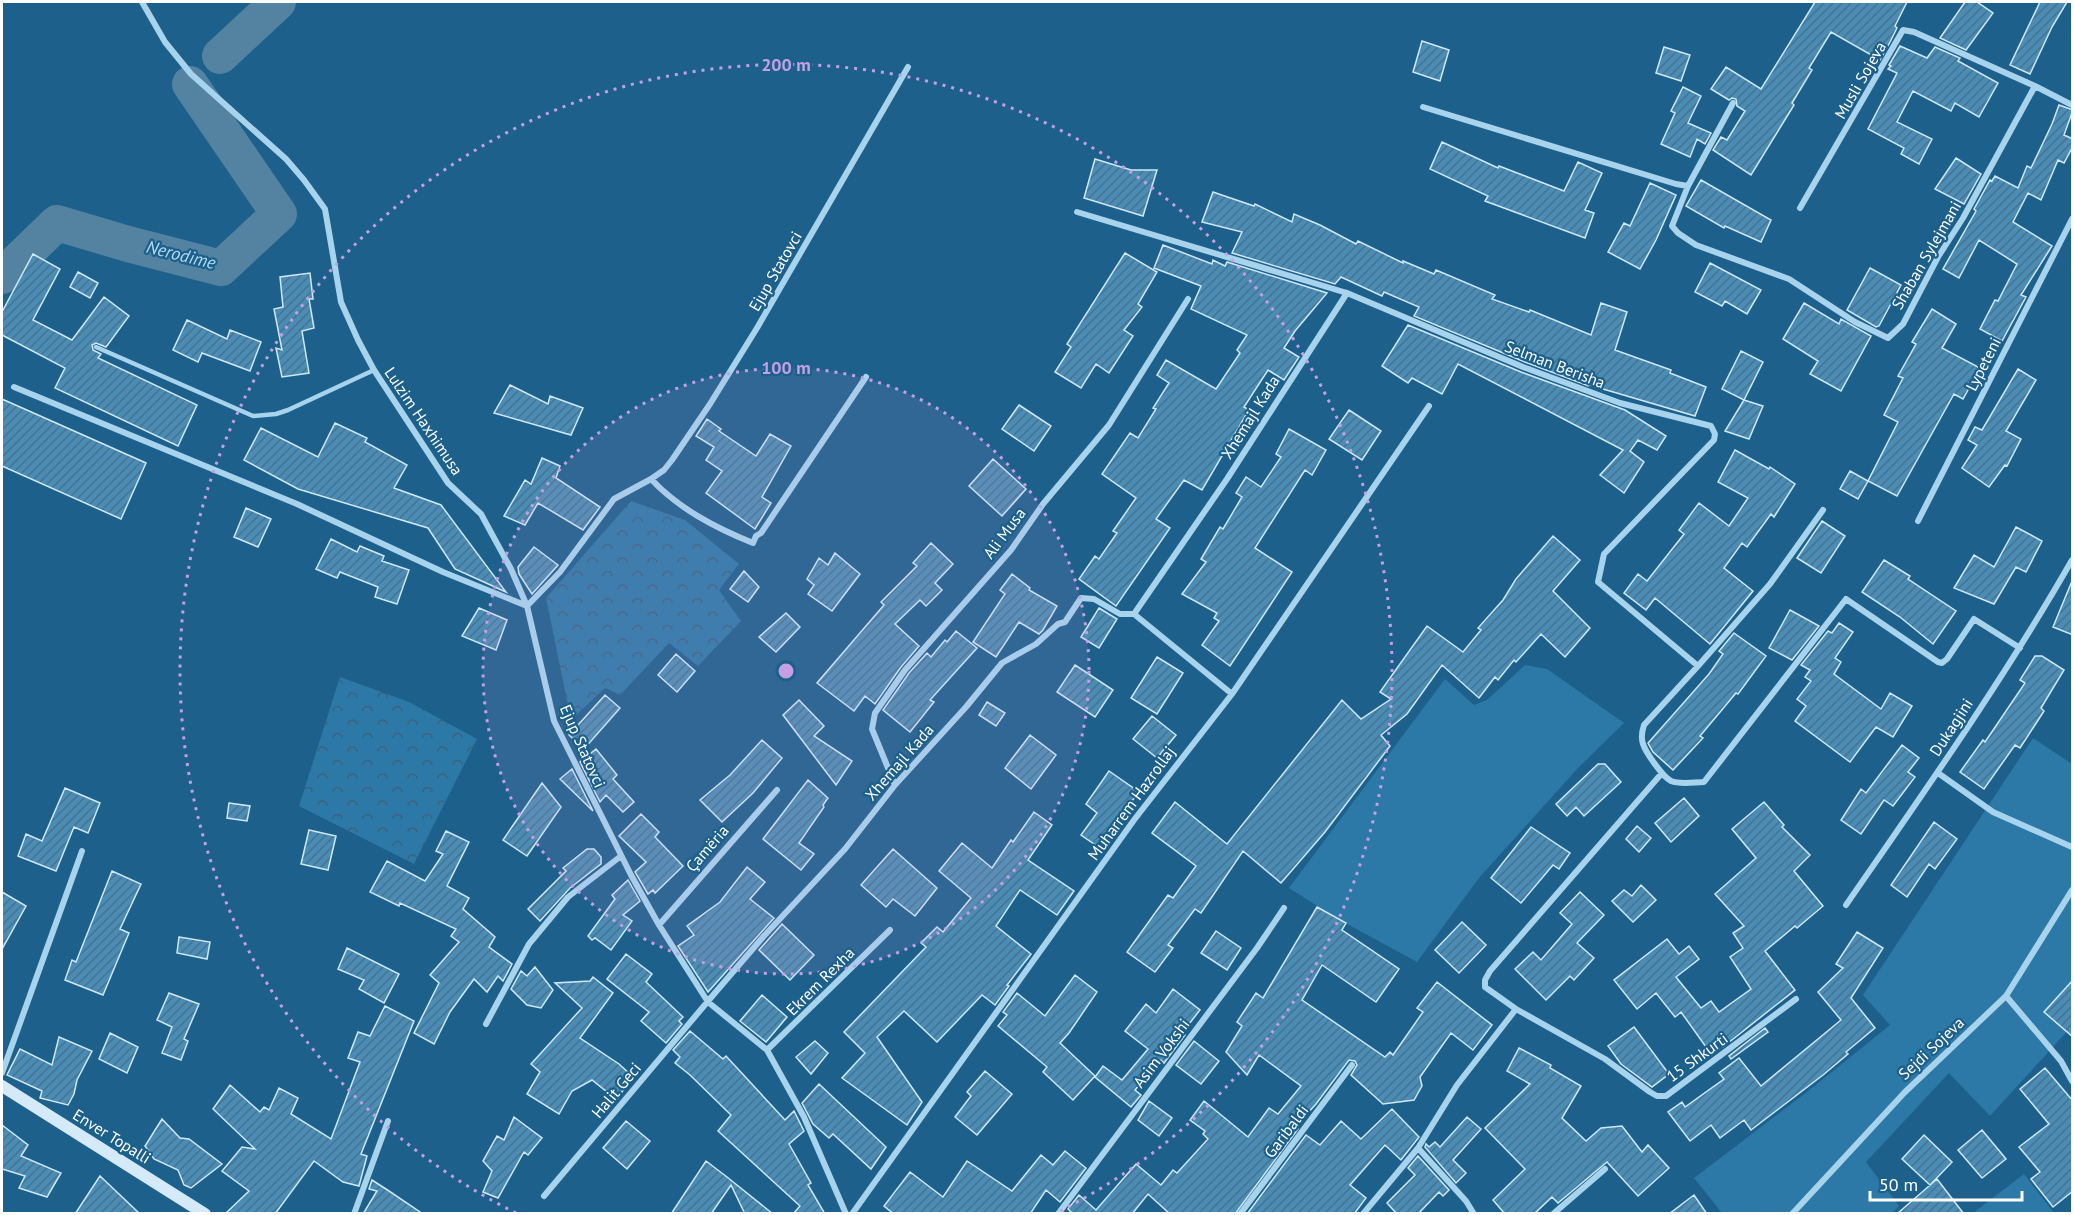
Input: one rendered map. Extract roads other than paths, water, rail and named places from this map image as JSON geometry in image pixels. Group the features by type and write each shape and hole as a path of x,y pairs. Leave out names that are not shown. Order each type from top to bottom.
{"main road":[{"name":"Enver Topalli","path":"2,1086 205,1214"}],"street":[{"name":"Lulzim Haxhimusa","path":"142,2 165,42 191,74 286,159 325,209 341,302 374,370 448,483 481,514 511,569 527,606"},
{"name":"Musli Sojeva","path":"1800,208 1903,30 1914,32 2036,86 2073,105"},
{"name":"Ejup Statovci","path":"846,1214 804,1117 767,1050 708,1002 659,925 621,856 554,722 527,606 560,572 614,499 651,479 664,470 672,460 716,395 813,233 908,67"},
{"name":"Shaban Sylejmani","path":"1733,103 1688,186 1672,226 1696,245 1789,279 1855,322 1888,338 1903,324 2036,86"},
{"path":"1423,107 1688,186"},
{"name":"Selman Berisha","path":"1077,212 1347,293 1523,367 1620,403 1711,426 1715,434 1714,440 1604,554 1598,582 1698,666"},
{"name":"Lypeteni","path":"1918,521 2073,219"},
{"name":"Xhemajl Kada","path":"1134,614 1227,479 1347,293"},
{"name":"Ali Musa","path":"894,785 872,729 875,713 905,670 1011,550 1043,504 1109,425 1188,299"},
{"path":"651,479 664,493 718,529 753,543 866,377"},
{"path":"14,387 297,504 443,572 527,606"},
{"name":"Muharrem Hazrollaj","path":"852,1214 1134,820 1232,694 1429,406"},
{"path":"1823,510 1770,585 1644,725 1643,743 1662,773 1671,781 1704,782 1846,599 1938,662 1942,663 1947,659 1974,619 2020,648"},
{"name":"Dukagjini","path":"1846,905 2020,648 2073,560"},
{"name":"Xhemajl Kada","path":"708,1002 763,937 845,849 894,785 966,707 1002,663 1036,644 1058,624 1065,622 1081,597 1095,599 1120,614 1134,614 1232,694"},
{"path":"1938,772 1994,812 2073,847"},
{"name":"15 Shkurti","path":"1662,773 1490,971 1485,980 1485,987 1516,1009 1605,1059 1657,1096 1666,1096 1796,999"},
{"name":"Çamëria","path":"659,925 777,790"},
{"path":"2,1073 82,851"},
{"path":"486,1024 529,944 568,897 621,856"},
{"name":"Sejdi Sojeva","path":"1792,1214 1905,1092 2006,996 2073,890"},
{"name":"Asim Vokshi","path":"1058,1214 1257,948 1284,908"},
{"name":"Ekrem Rexha","path":"767,1050 890,930"},
{"path":"2006,996 2061,1060 2073,1081"},
{"name":"Halit Geci","path":"544,1196 708,1002"},
{"path":"1364,1214 1418,1148 1457,1086 1516,1009"},
{"name":"Garibaldi","path":"1240,1214 1352,1065"},
{"path":"354,1214 388,1121"},
{"path":"1418,1148 1466,1201 1474,1214"},
{"path":"1553,1214 1605,1169"}],"lane":[{"path":"96,347 253,416 276,414 288,410 374,370"}],"waterway":[{"name":"Nerodime","path":"220,56 278,2"},
{"name":"Nerodime","path":"2,276 57,223 221,268 279,214 190,84"}]}
